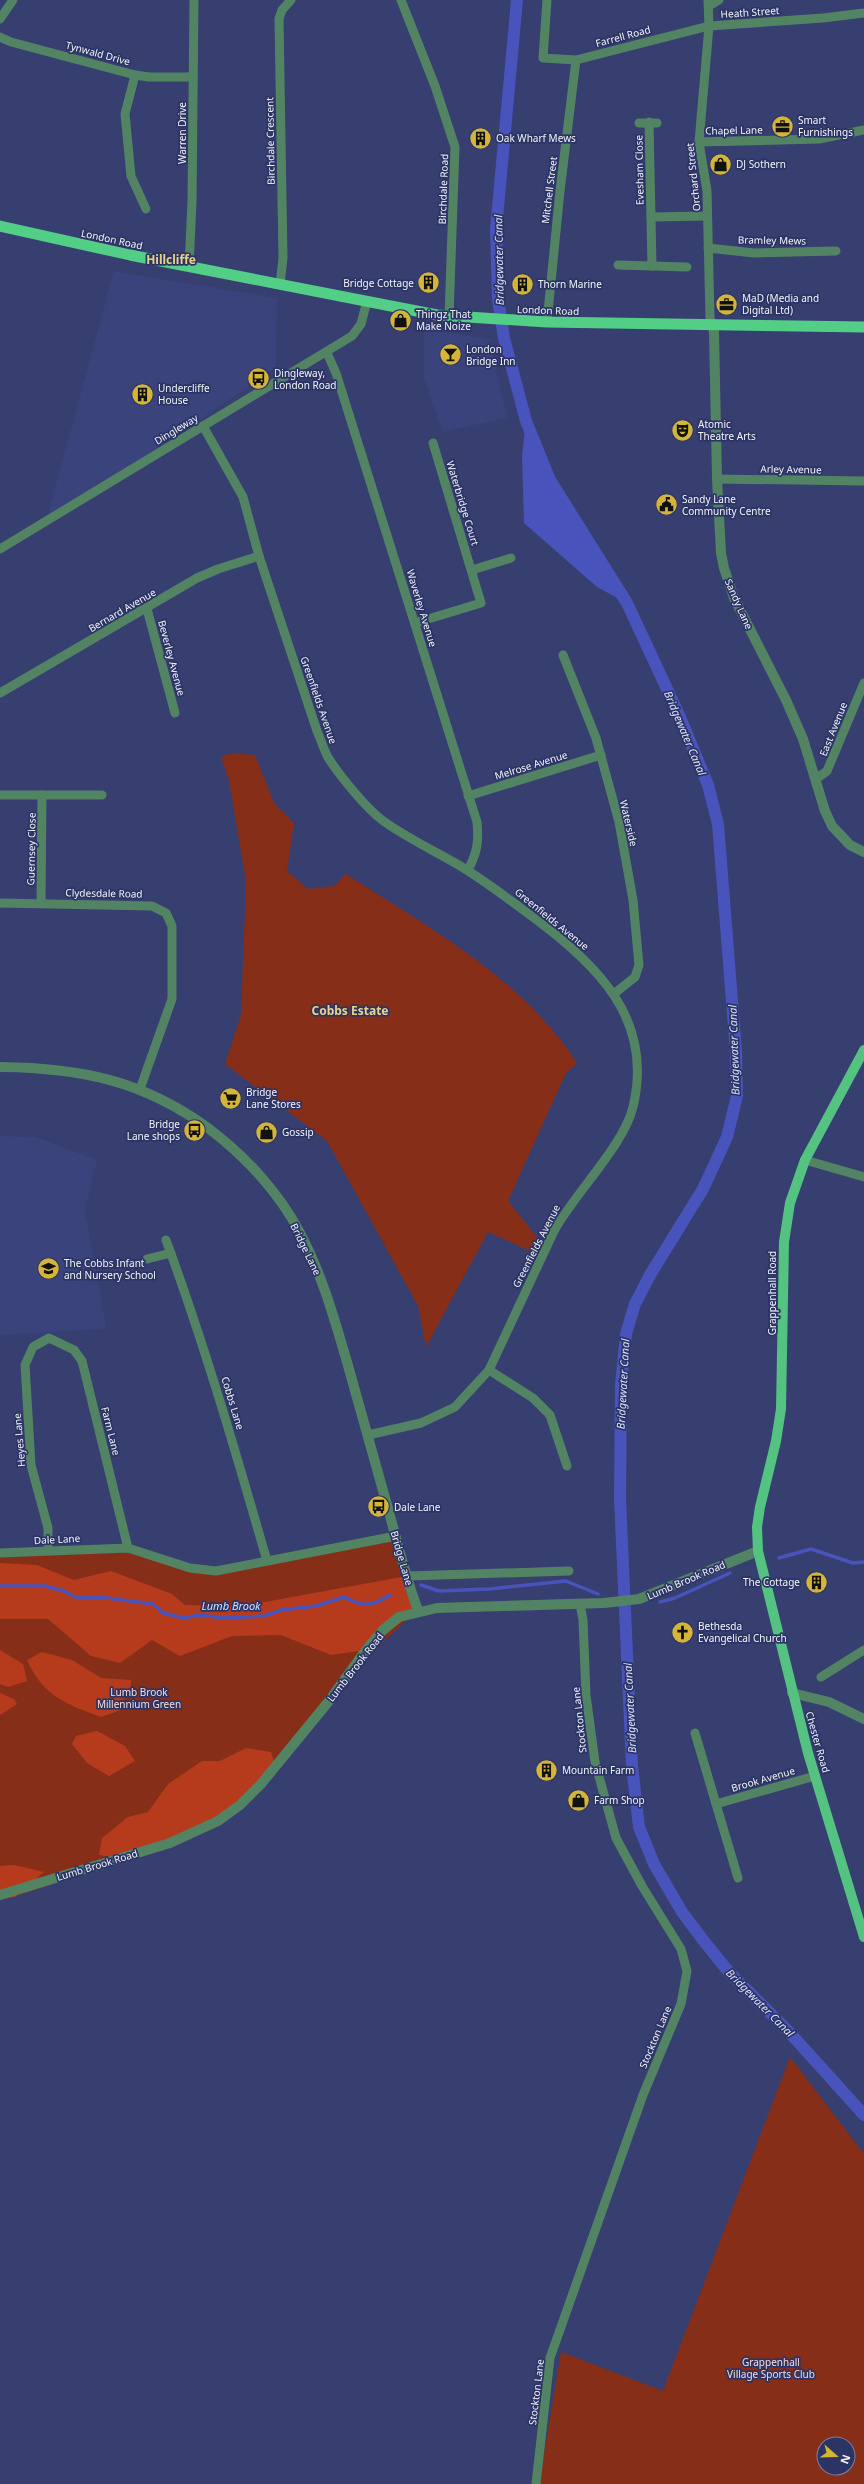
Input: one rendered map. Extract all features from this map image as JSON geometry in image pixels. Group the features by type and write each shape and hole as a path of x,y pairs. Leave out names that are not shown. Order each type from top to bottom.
{"highway":[{"name":"London Road","path":"0,226 189,267 449,316 547,322 864,327"}],"main road":[{"name":"Grappenhall Road","path":"758,1551 757,1527 760,1507 776,1441 781,1409 786,1222 796,1181 805,1160 864,1050"},
{"name":"Chester Road","path":"758,1551 792,1693 815,1776 864,1937"}],"street":[{"path":"0,19 13,0"},
{"name":"Warren Drive","path":"189,267 192,202 194,0"},
{"name":"Birchdale Crescent","path":"280,285 283,258 279,19 282,10 291,0"},
{"name":"Birchdale Road","path":"401,0 435,86 456,147 449,316"},
{"name":"Farrell Road","path":"547,0 543,58 576,60 709,26"},
{"path":"709,3 719,0"},
{"name":"Orchard Street","path":"709,3 709,26 700,142 706,184 710,318 712,325"},
{"name":"Heath Street","path":"709,26 823,18 864,13"},
{"name":"Tynwald Drive","path":"0,37 11,42 135,75 149,77 193,77"},
{"name":"Mitchell Street","path":"547,322 560,191 576,60"},
{"path":"135,75 125,114 131,176 146,210"},
{"name":"Evesham Close","path":"639,122 653,122 651,217 652,266"},
{"name":"Chapel Lane","path":"700,142 819,139 864,130"},
{"name":"Evesham Close","path":"651,217 707,216"},
{"name":"Bramley Mews","path":"708,248 754,253 836,251"},
{"path":"618,265 687,267"},
{"name":"Dingleway","path":"0,549 352,336 360,324 367,301"},
{"name":"Sandy Lane","path":"712,325 714,335 717,479 721,552 729,584 786,700 803,739 832,826 850,845 864,852"},
{"name":"Waverley Avenue","path":"326,353 336,373 477,822 479,840 477,852 468,870"},
{"name":"Greenfields Avenue","path":"203,426 243,497 259,556 317,731 328,758 382,820 468,870 567,943 595,970 615,993 630,1024 637,1050 637,1077 633,1107 622,1134 566,1209 554,1231 489,1370 455,1407 421,1423 368,1435"},
{"name":"Waterbridge Court","path":"415,623 481,603 433,443"},
{"name":"Arley Avenue","path":"717,479 864,481"},
{"name":"Bernard Avenue","path":"0,693 147,609 197,578 218,569 259,556"},
{"path":"472,570 511,558"},
{"name":"Beverley Avenue","path":"147,609 175,713"},
{"name":"Waterside","path":"563,655 601,755 619,822 633,900 639,965 635,977 615,993"},
{"name":"East Avenue","path":"816,779 828,771 864,683"},
{"name":"Melrose Avenue","path":"468,796 601,755"},
{"path":"0,795 102,795"},
{"name":"Guernsey Close","path":"41,903 42,795"},
{"name":"Clydesdale Road","path":"0,903 152,906 166,913 172,926 172,999 140,1089"},
{"name":"Bridge Lane","path":"0,1067 57,1070 94,1076 140,1089 188,1114 227,1142 255,1171 280,1201 300,1232 331,1305 407,1576 418,1610"},
{"path":"805,1160 864,1177"},
{"name":"Cobbs Lane","path":"166,1240 218,1392 268,1561"},
{"path":"147,1259 171,1253"},
{"name":"Farm Lane","path":"49,1338 74,1350 82,1361 128,1548"},
{"name":"Heyes Lane","path":"48,1550 48,1528 31,1465 25,1365 33,1347 49,1338"},
{"path":"489,1370 532,1398 550,1415 568,1466"},
{"name":"Dale Lane","path":"0,1553 128,1548 202,1571 216,1571 396,1536"},
{"name":"Lumb Brook Road","path":"0,1894 170,1843 218,1821 240,1805 276,1767 383,1630 400,1617 418,1610 437,1608 580,1604 647,1598 758,1551"},
{"path":"407,1576 569,1571"},
{"name":"Stockton Lane","path":"536,2484 550,2358 643,2095 681,2004 687,1971 681,1948 642,1886 614,1830 594,1762 586,1695 583,1620 580,1604"},
{"path":"821,1677 864,1650"},
{"path":"792,1693 819,1698 864,1719"},
{"path":"695,1733 738,1878"},
{"name":"Brook Avenue","path":"716,1804 815,1776"}],"shaded area":[{"path":"114,271 277,298 276,368 116,476 48,514"},
{"path":"424,329 489,339 507,418 442,432 424,377"},
{"path":"526,421 550,480 627,603 597,587 524,523 522,456"},
{"name":"The Cobbs Infant and Nursery School","path":"0,1136 36,1137 97,1160 85,1211 106,1327 102,1329 0,1335"},
{"path":"0,1563 37,1565 74,1580 111,1571 172,1594 185,1605 243,1606 407,1576 418,1610 399,1617 366,1650 331,1655 281,1635 232,1636 180,1656 152,1640 120,1663 91,1656 48,1619 0,1619"},
{"path":"0,1650 23,1664 27,1681 8,1687 0,1684"},
{"path":"42,1652 72,1660 101,1678 131,1680 131,1695 121,1700 121,1710 101,1717 66,1703 40,1682 27,1660"},
{"path":"0,1693 14,1699 17,1704 0,1715"},
{"path":"97,1731 125,1746 135,1761 109,1776 87,1763 72,1744 76,1736"},
{"path":"246,1748 271,1752 276,1767 218,1821 126,1859 99,1855 102,1838 128,1817 148,1812 168,1784 202,1761 220,1761"},
{"path":"14,1865 44,1872 15,1897 0,1898 0,1866"}],"green space":[{"path":"231,753 255,755 274,803 294,823 287,871 308,889 334,886 346,874 441,935 502,980 529,1005 555,1033 577,1063 566,1073 508,1201 540,1241 535,1253 488,1232 426,1347 418,1306 327,1141 225,1064 241,1015 246,882 229,781 221,757"},
{"name":"Lumb Brook Millennium Green","path":"396,1536 418,1610 353,1669 261,1784 170,1843 15,1897 0,1900 0,1553 128,1548 202,1571"},
{"name":"Grappenhall Village Sports Club","path":"790,2057 864,2154 864,2484 539,2484 561,2352 663,2391"}],"waterway":[{"name":"Bridgewater Canal","path":"517,0 496,229 498,299 504,338 526,421 550,480 627,603 680,717 708,785 718,824 736,1052 737,1096 727,1137 703,1189 650,1275 635,1304 626,1334 621,1385 620,1499 632,1766 639,1827 654,1864 682,1912 703,1940 728,1971 790,2033 864,2115"},
{"name":"Lumb Brook","path":"779,1558 811,1549 853,1563 864,1562"},
{"path":"660,1602 675,1598 730,1573"},
{"name":"Lumb Brook","path":"421,1585 439,1591 489,1589 566,1581 598,1594"},
{"name":"Lumb Brook","path":"0,1586 45,1586 64,1591 75,1597 107,1598 153,1604 163,1613 184,1618 199,1615 224,1618 264,1616 281,1610 316,1606 344,1597 357,1603 372,1604 390,1595"}],"place":[{"name":"Smart Furnishings","path":"782,126"},
{"name":"Oak Wharf Mews","path":"480,138"},
{"name":"DJ Sothern","path":"720,164"},
{"name":"Bridge Cottage","path":"429,283"},
{"name":"Thorn Marine","path":"523,284"},
{"name":"MaD (Media and Digital Ltd)","path":"726,304"},
{"name":"Thingz That Make Noize","path":"400,320"},
{"name":"London Bridge Inn","path":"451,355"},
{"name":"Dingleway, London Road","path":"259,379"},
{"name":"Undercliffe House","path":"143,394"},
{"name":"Atomic Theatre Arts","path":"682,430"},
{"name":"Sandy Lane Community Centre","path":"667,505"},
{"name":"Bridge Lane Stores","path":"230,1098"},
{"name":"Bridge Lane shops","path":"195,1130"},
{"name":"Gossip","path":"267,1132"},
{"name":"The Cobbs Infant and Nursery School","path":"48,1269"},
{"name":"Dale Lane","path":"379,1507"},
{"name":"The Cottage","path":"816,1582"},
{"name":"Bethesda Evangelical Church","path":"682,1632"},
{"name":"Mountain Farm","path":"546,1770"},
{"name":"Farm Shop","path":"578,1800"}],"district":[{"name":"Hillcliffe","path":"171,260"},
{"name":"Cobbs Estate","path":"350,1011"}]}
